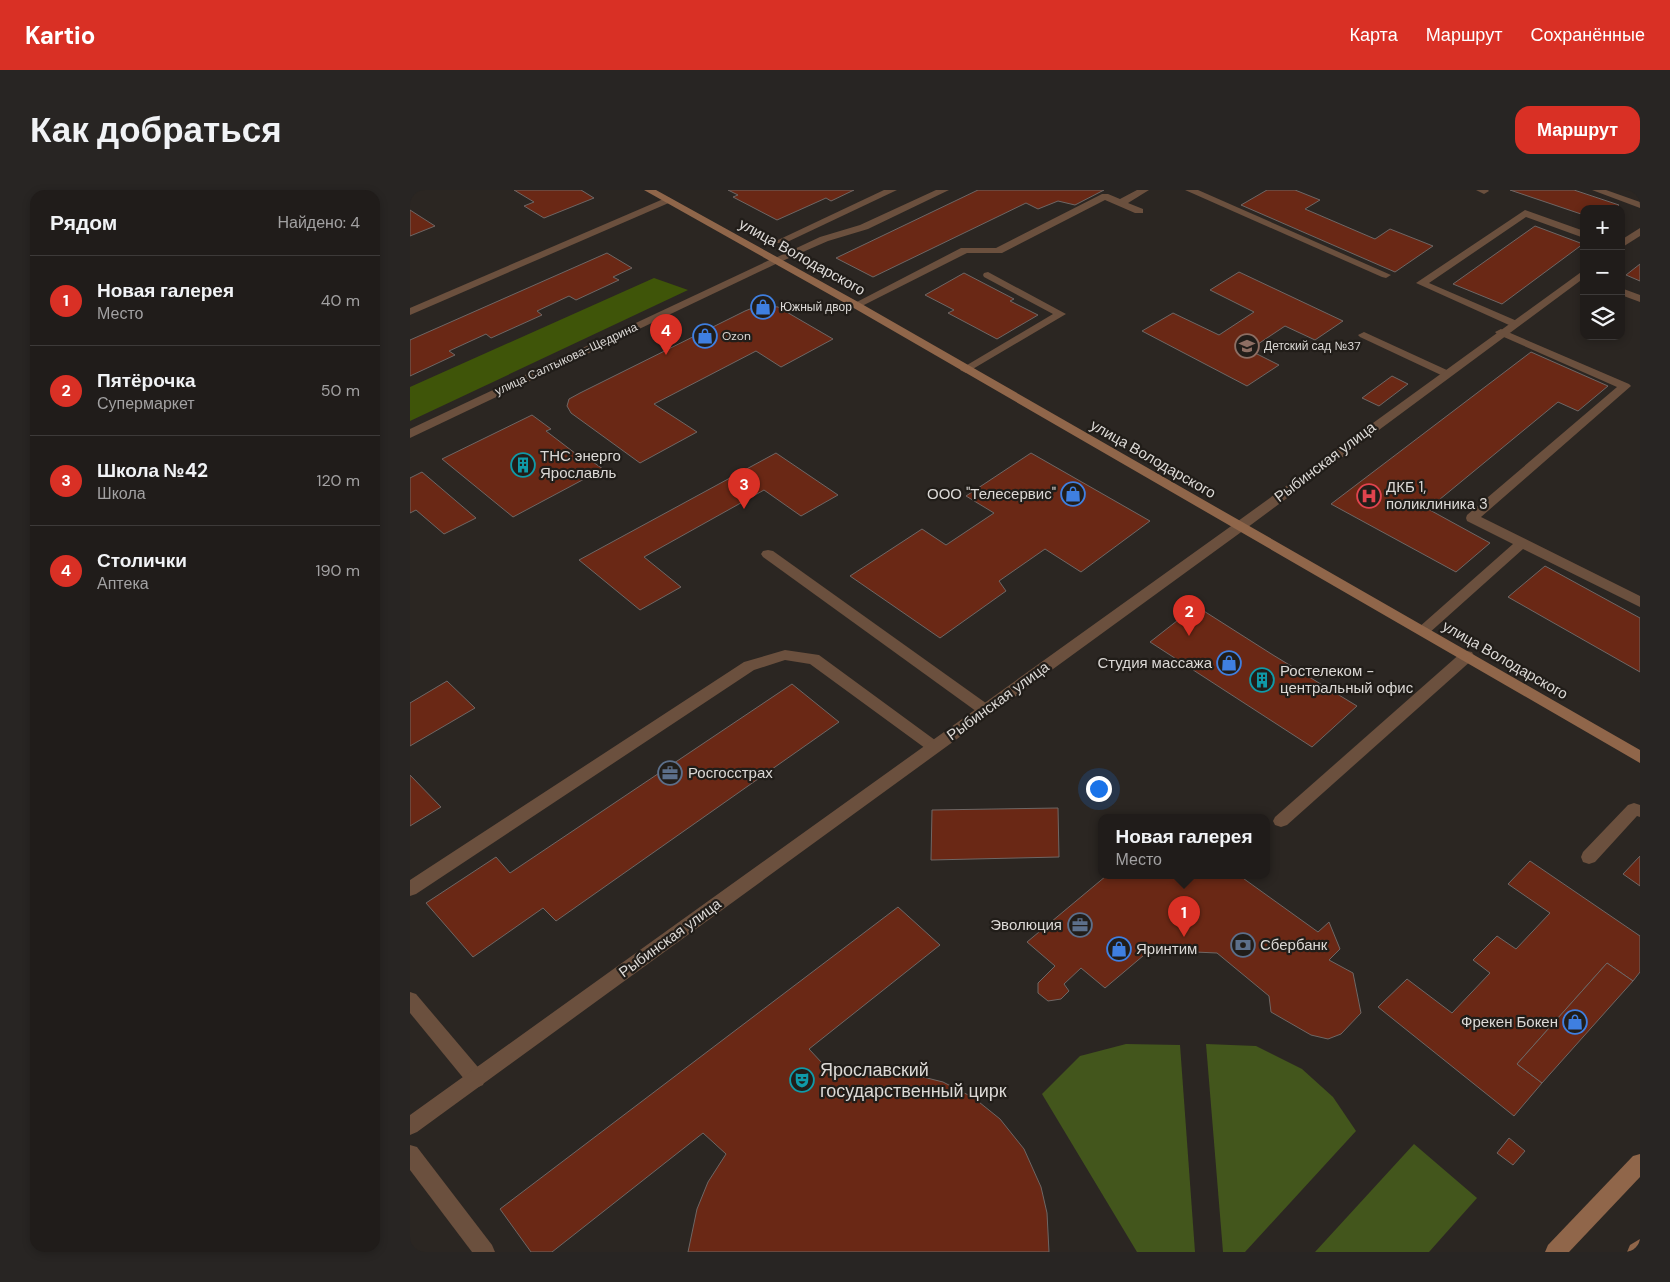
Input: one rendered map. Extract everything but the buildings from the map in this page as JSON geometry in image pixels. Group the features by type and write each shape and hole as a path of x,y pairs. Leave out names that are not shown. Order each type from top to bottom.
{"street":[{"name":"улица Володарского","path":"649,190 856,305 1640,757"},
{"path":"781,241 892,190"},
{"name":"улица Салтыкова-Щедрина","path":"410,434 776,260 824,239 864,226 944,190"},
{"path":"1120,202 1144,190"},
{"path":"1190,190 1386,275"},
{"path":"1597,190 1640,205"},
{"path":"856,305 965,250 998,251 1106,196 1139,211"},
{"path":"410,312 668,200"},
{"path":"1514,323 1421,283 1525,213 1580,234"},
{"path":"1625,242 1640,231"},
{"path":"966,370 1061,314 988,275"},
{"name":"Рыбинская улица","path":"410,1126 1239,527 1501,332 1580,276"},
{"path":"1625,292 1640,298"},
{"path":"1501,332 1625,386 1472,518 1640,602"},
{"path":"1364,335 1446,373"},
{"path":"1423,631 1522,543"},
{"path":"768,554 985,710"},
{"path":"410,889 749,666 785,654 814,659 934,747"},
{"path":"1281,821 1467,656"},
{"path":"1589,857 1634,809 1640,811"},
{"path":"410,1000 476,1078"},
{"path":"410,1154 485,1252"},
{"path":"1555,1252 1640,1163"}],"green space":[{"path":"654,278 688,290 410,421 410,387"},
{"path":"1126,1044 1180,1045 1195,1252 1137,1252 1042,1094 1080,1056"},
{"path":"1206,1044 1256,1046 1302,1069 1333,1097 1356,1131 1245,1252 1223,1252"},
{"path":"1414,1144 1477,1198 1429,1252 1315,1252"}],"place":[{"name":"Южный двор","path":"763,307"},
{"name":"Ozon","path":"705,336"},
{"name":"Детский сад №37","path":"1247,346"},
{"name":"Столички","path":"666,355"},
{"name":"ТНС энерго Ярославль","path":"523,465"},
{"name":"ООО \"Телесервис\"","path":"1073,494"},
{"name":"ДКБ 1, поликлиника 3","path":"1369,496"},
{"name":"Школа №42","path":"744,509"},
{"name":"Пятёрочка","path":"1189,636"},
{"name":"Студия массажа","path":"1229,663"},
{"name":"Ростелеком - центральный офис","path":"1262,680"},
{"name":"Росгосстрах","path":"670,773"},
{"name":"Эволюция","path":"1080,925"},
{"name":"Новая галерея","path":"1184,937"},
{"name":"Сбербанк","path":"1243,945"},
{"name":"Яринтим","path":"1119,949"},
{"name":"Фрекен Бокен","path":"1575,1022"},
{"name":"Ярославский государственный цирк","path":"802,1080"}]}
